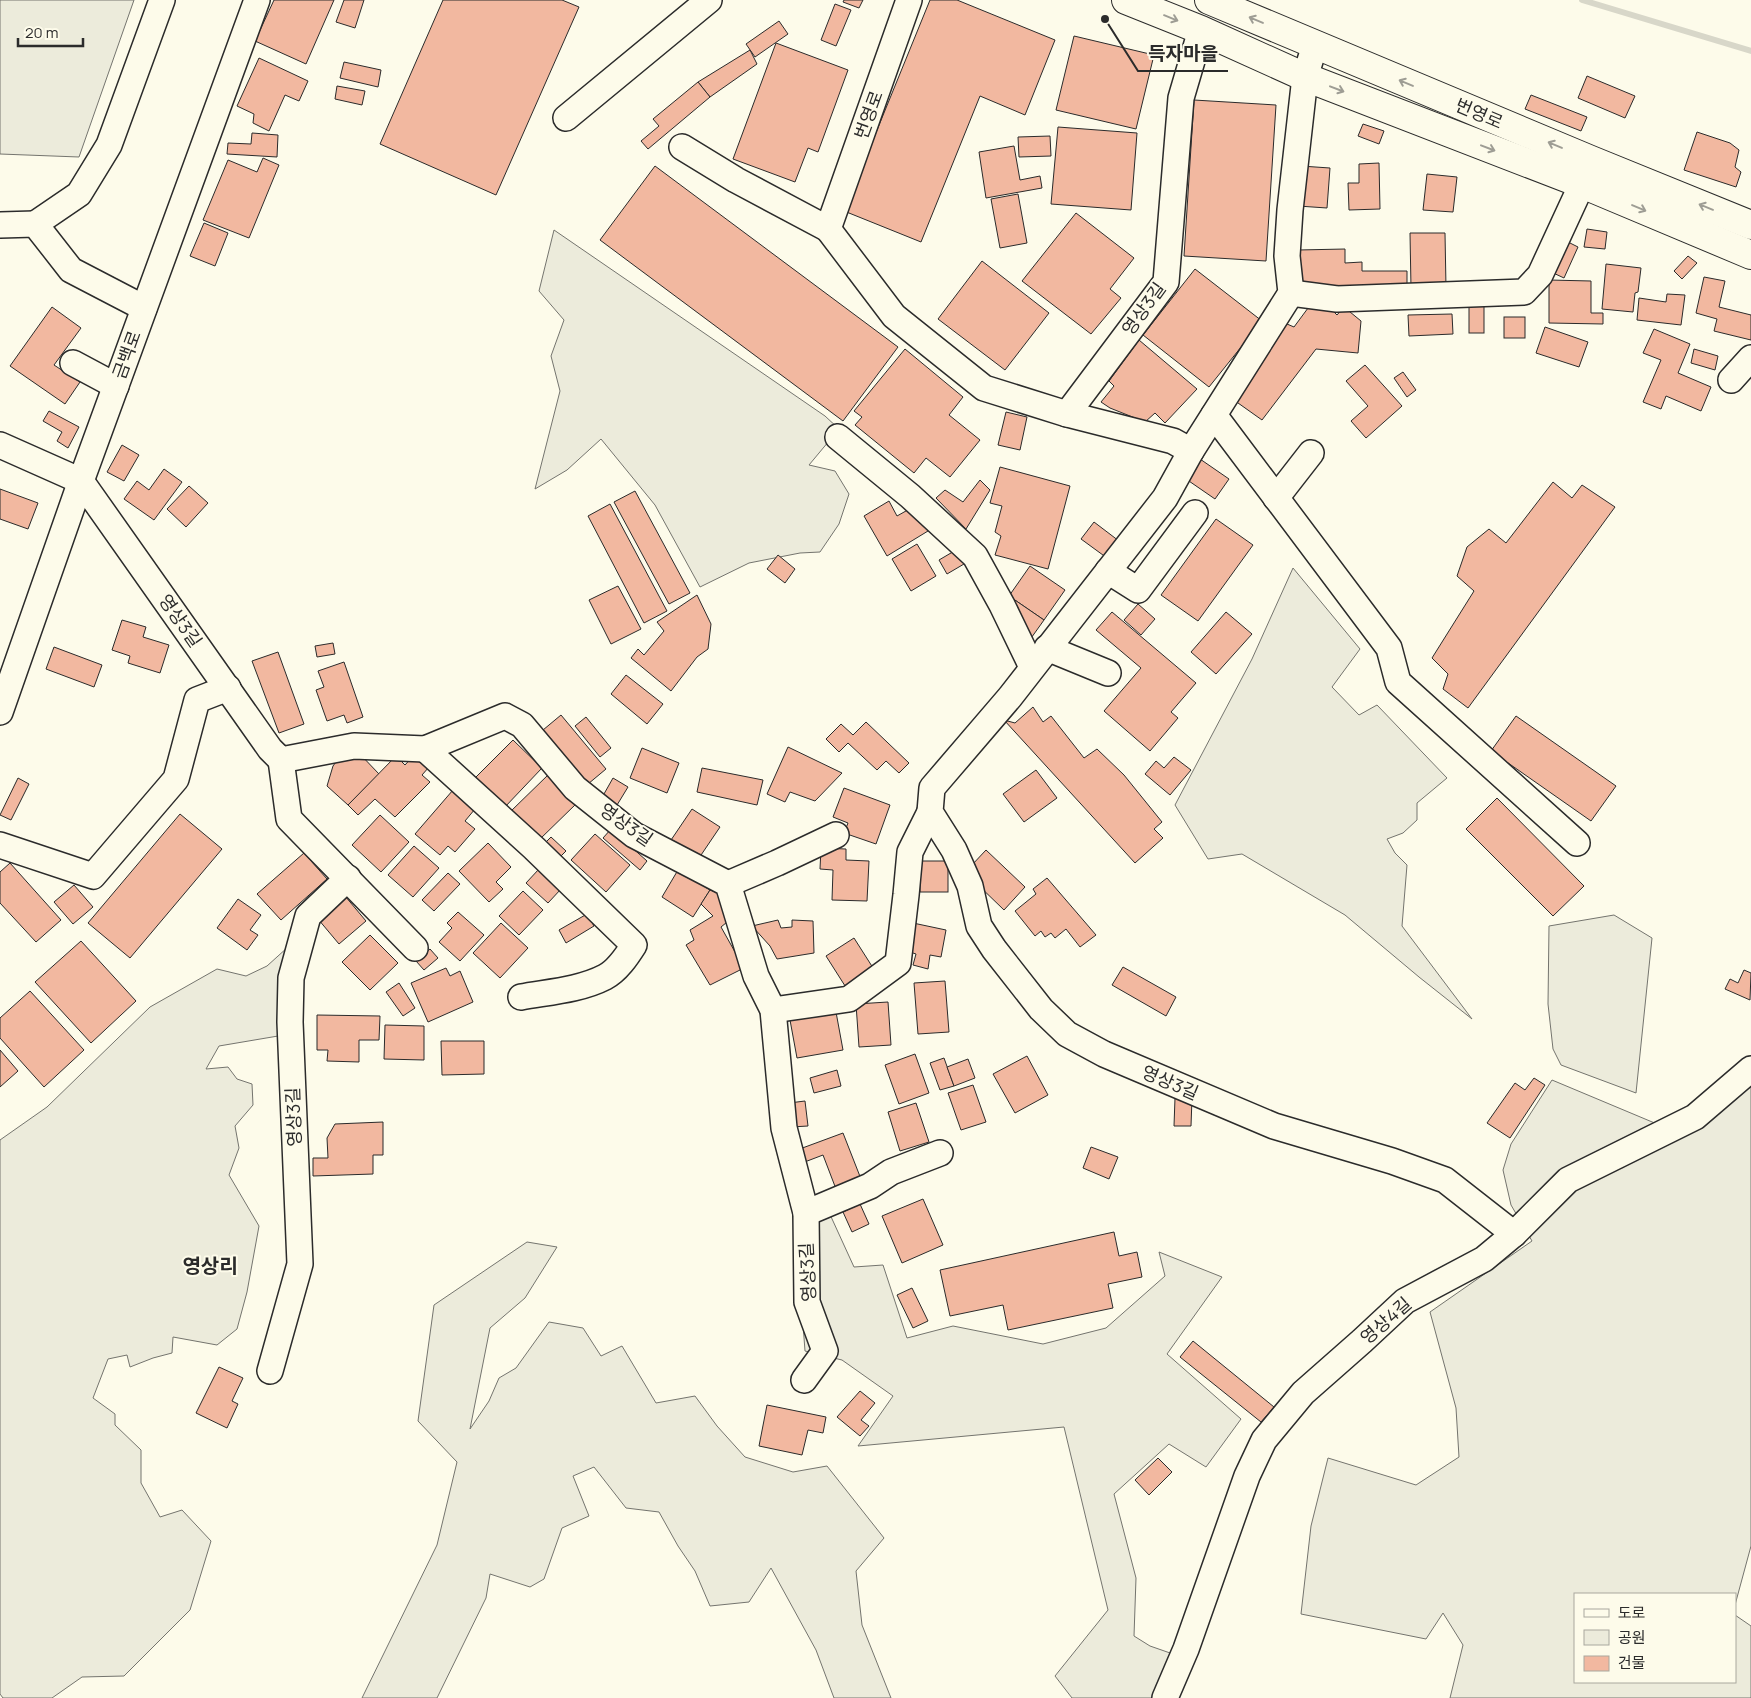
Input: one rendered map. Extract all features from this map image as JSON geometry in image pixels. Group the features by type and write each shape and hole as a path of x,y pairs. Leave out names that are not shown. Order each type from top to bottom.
{"main road":[{"name":"번영로","path":"1126,0 1202,30 1305,77 1582,184 1751,255"},
{"name":"번영로","path":"1209,0 1751,225"}],"street":[{"path":"0,225 35,224 79,194 109,145 162,0"},
{"name":"금백로","path":"2,698 257,0"},
{"path":"566,118 709,0"},
{"name":"번영로","path":"828,229 909,0"},
{"name":"영상3길","path":"1067,414 1166,282 1181,98 1202,30"},
{"path":"773,1010 849,999 898,963 910,852 930,812 932,788 1010,697 1165,498 1191,451 1291,293 1287,256 1290,210 1305,77 1315,45"},
{"path":"682,147 736,180 828,229 894,316 984,388 1067,414 1173,441 1191,451"},
{"path":"1291,293 1337,299 1524,292 1540,275 1582,184"},
{"path":"35,224 71,270 144,308"},
{"path":"1731,380 1751,358"},
{"path":"73,363 116,386"},
{"path":"1214,415 1389,648 1398,682 1577,843"},
{"path":"838,437 910,496 975,556 1032,668"},
{"path":"0,446 81,480"},
{"path":"1276,498 1311,453"},
{"name":"영상3길","path":"81,480 270,749 281,760 354,746 425,749 505,716 522,725 575,788 634,835 728,884 756,976 773,1010 784,1128 806,1213 807,1302 826,1351 804,1380"},
{"path":"1108,571 1138,590 1195,513"},
{"path":"1047,648 1108,673"},
{"path":"0,845 93,876 176,779 197,700 228,688"},
{"path":"425,749 534,848 634,945 625,958 607,977 577,987 521,998"},
{"path":"281,760 289,819 415,948"},
{"name":"영상3길","path":"930,812 954,850 970,886 979,926 994,949 1041,1010 1067,1034 1104,1054 1274,1126 1392,1161 1445,1180 1514,1234"},
{"path":"728,884 777,864 836,835"},
{"name":"영상3길","path":"270,1371 300,1264 290,1022 291,978 308,916 348,878"},
{"name":"영상4길","path":"1165,1698 1186,1648 1247,1476 1264,1440 1303,1393 1405,1301 1484,1259 1514,1234 1568,1180 1695,1117 1751,1069"},
{"path":"806,1213 870,1186 891,1172 940,1152"}],"green space":[{"path":"0,0 134,0 79,157 0,154"},
{"path":"554,230 825,416 839,429 809,465 835,471 849,494 839,524 820,552 800,553 749,563 700,587 655,505 601,439 567,470 535,489 560,391 551,356 564,320 539,291"},
{"path":"1293,568 1360,649 1332,687 1359,715 1377,705 1447,778 1417,803 1417,820 1403,833 1387,839 1395,853 1407,865 1402,926 1472,1019 1345,915 1242,854 1208,859 1175,805 1252,659"},
{"path":"1614,915 1652,938 1636,1093 1561,1065 1553,1049 1548,1004 1549,926"},
{"path":"288,947 284,1035 219,1046 206,1069 228,1067 237,1079 252,1084 253,1105 235,1126 239,1148 229,1175 259,1226 247,1292 237,1329 217,1345 173,1337 172,1353 130,1367 127,1355 108,1359 93,1398 115,1414 115,1425 141,1450 141,1483 160,1517 182,1510 211,1541 190,1610 124,1676 82,1677 52,1698 3,1698 0,1694 0,1140 47,1107 150,1007 217,969 246,976 267,966"},
{"path":"1552,1080 1657,1124 1751,1080 1751,1546 1736,1601 1736,1593 1574,1593 1574,1683 1736,1683 1736,1616 1751,1626 1751,1698 1450,1698 1463,1645 1443,1613 1426,1639 1301,1614 1311,1526 1328,1458 1416,1485 1459,1457 1456,1408 1430,1312 1532,1241 1511,1205 1503,1170 1511,1144"},
{"path":"822,1197 854,1267 883,1265 907,1338 953,1326 1043,1344 1106,1328 1165,1276 1159,1252 1222,1277 1167,1354 1241,1419 1206,1467 1169,1444 1114,1494 1136,1578 1134,1636 1150,1646 1173,1654 1156,1698 1072,1698 1055,1676 1108,1610 1064,1427 858,1446 893,1396 842,1360 805,1351 795,1217"},
{"path":"527,1242 557,1247 525,1298 490,1328 470,1429 489,1401 499,1378 516,1368 549,1322 583,1328 601,1356 622,1346 656,1403 695,1396 717,1426 745,1457 793,1472 827,1466 884,1538 856,1571 862,1625 891,1698 834,1698 816,1650 771,1568 749,1602 710,1606 695,1571 659,1512 626,1508 594,1467 573,1476 589,1516 562,1528 544,1579 530,1587 490,1574 486,1598 437,1698 362,1698 437,1545 457,1462 418,1421 434,1305"}],"building":[{"path":"274,0 334,0 306,64 255,41"},
{"path":"344,0 364,0 355,28 336,22"},
{"path":"443,0 562,0 579,7 496,195 380,144"},
{"path":"844,0 863,0 859,8 843,2"},
{"path":"930,0 957,0 1055,40 1025,115 980,96 921,242 844,211"},
{"path":"835,4 851,10 836,46 821,40"},
{"path":"779,21 788,34 755,57 746,44"},
{"path":"1074,36 1154,55 1136,129 1056,110"},
{"path":"776,43 848,70 818,152 808,148 795,182 733,159"},
{"path":"750,50 757,64 710,97 698,82"},
{"path":"259,58 308,81 299,101 285,95 269,131 253,123 254,114 237,106"},
{"path":"344,62 381,70 378,87 340,78"},
{"path":"1587,76 1635,96 1625,118 1578,98"},
{"path":"698,82 710,97 648,149 641,141 659,126 653,119"},
{"path":"337,86 365,91 362,105 335,99"},
{"path":"1531,95 1587,117 1581,131 1525,109"},
{"path":"1194,100 1276,105 1266,261 1184,256"},
{"path":"1363,124 1384,131 1379,144 1358,136"},
{"path":"1058,127 1137,133 1131,210 1051,204"},
{"path":"1697,132 1730,143 1739,150 1735,167 1741,172 1736,187 1684,170"},
{"path":"252,133 278,135 277,157 227,154 228,143 251,144"},
{"path":"1050,136 1051,156 1019,157 1018,137"},
{"path":"1014,146 1020,180 1040,176 1042,188 986,198 979,152"},
{"path":"263,158 279,165 249,238 203,220 228,160 257,172"},
{"path":"1379,163 1380,209 1349,210 1348,183 1359,183 1359,164"},
{"path":"655,166 898,347 843,421 600,240"},
{"path":"1301,166 1330,168 1327,208 1298,206"},
{"path":"1427,174 1457,177 1453,212 1423,210"},
{"path":"1018,194 1027,243 1000,248 991,199"},
{"path":"1076,213 1134,258 1110,289 1121,298 1091,334 1022,281"},
{"path":"204,223 228,233 215,266 190,256"},
{"path":"1587,229 1607,232 1605,249 1584,247"},
{"path":"1410,233 1445,233 1446,287 1411,288"},
{"path":"1564,240 1578,247 1564,278 1549,271"},
{"path":"1345,249 1345,263 1362,262 1362,271 1407,271 1407,286 1299,286 1298,250"},
{"path":"1688,256 1697,263 1682,279 1674,271"},
{"path":"982,261 1049,313 1005,370 938,319"},
{"path":"1606,264 1641,268 1633,312 1602,309"},
{"path":"1195,269 1262,321 1209,387 1143,335"},
{"path":"1704,277 1725,281 1719,307 1751,315 1751,340 1714,331 1717,319 1696,313"},
{"path":"1549,280 1591,281 1591,313 1603,313 1603,324 1549,323"},
{"path":"1667,294 1685,295 1681,325 1637,320 1639,298 1666,302"},
{"path":"1469,302 1484,302 1484,333 1469,333"},
{"path":"1311,304 1326,304 1337,315 1344,307 1361,321 1358,353 1316,349 1262,420 1231,398 1287,324 1294,327"},
{"path":"52,307 81,328 54,365 80,382 65,404 10,366"},
{"path":"1452,314 1453,334 1409,336 1408,315"},
{"path":"1504,317 1525,317 1525,338 1504,338"},
{"path":"1545,327 1588,342 1579,367 1536,353"},
{"path":"1654,329 1690,344 1678,373 1711,387 1701,411 1666,396 1661,409 1643,402 1661,360 1643,353"},
{"path":"1139,340 1197,389 1165,423 1155,413 1145,422 1110,408 1101,402 1114,386 1109,381"},
{"path":"905,349 963,397 949,415 980,440 950,477 926,458 914,473 855,425 862,417 854,411"},
{"path":"1694,349 1718,356 1715,370 1691,363"},
{"path":"1365,365 1402,406 1366,438 1351,421 1368,406 1346,381"},
{"path":"1403,372 1416,390 1407,397 1394,378"},
{"path":"49,411 79,427 68,448 57,441 62,432 43,421"},
{"path":"1006,412 1027,417 1020,450 998,445"},
{"path":"122,445 139,455 124,481 107,472"},
{"path":"1200,459 1229,479 1215,499 1186,479"},
{"path":"1000,467 1070,486 1048,569 995,555 1001,536 995,532 1002,506 990,503"},
{"path":"164,469 182,482 154,520 124,499 137,481 149,490"},
{"path":"980,480 990,490 966,529 936,498 945,490 963,502"},
{"path":"1553,482 1572,498 1582,485 1615,507 1468,708 1443,689 1448,674 1432,658 1474,591 1457,576 1467,547 1489,529 1506,543"},
{"path":"189,486 208,503 186,527 167,509"},
{"path":"0,489 38,503 28,529 0,519"},
{"path":"635,491 690,593 669,604 614,502"},
{"path":"889,501 897,516 913,507 928,531 887,556 864,516"},
{"path":"610,504 667,611 644,623 588,516"},
{"path":"1216,519 1253,545 1198,621 1161,595"},
{"path":"1094,522 1119,541 1107,558 1081,539"},
{"path":"917,544 936,576 911,591 892,559"},
{"path":"956,550 964,564 947,574 939,560"},
{"path":"778,555 795,569 785,583 767,569"},
{"path":"1030,566 1065,590 1044,620 1009,596"},
{"path":"618,586 641,629 611,644 589,600"},
{"path":"697,595 711,624 708,649 697,657 671,691 631,658 638,649 644,655 664,631 657,622"},
{"path":"1009,596 1044,620 1029,641"},
{"path":"1138,604 1155,619 1141,635 1124,620"},
{"path":"1112,612 1196,683 1171,712 1178,718 1150,751 1104,711 1141,668 1096,630"},
{"path":"1226,612 1252,634 1216,674 1191,652"},
{"path":"122,620 146,627 143,637 169,645 160,673 128,663 130,656 112,650"},
{"path":"333,643 335,654 317,657 315,646"},
{"path":"54,647 102,665 94,687 46,669"},
{"path":"278,652 304,724 279,733 252,661"},
{"path":"344,662 363,717 347,723 344,715 327,721 316,690 324,687 318,671"},
{"path":"626,675 663,704 647,724 611,694"},
{"path":"1033,707 1043,722 1051,716 1084,758 1097,749 1124,775 1162,822 1154,829 1163,838 1135,863 1004,720 1015,723"},
{"path":"561,715 606,769 588,784 543,730"},
{"path":"1516,716 1616,786 1591,821 1491,751"},
{"path":"586,717 611,748 600,757 575,726"},
{"path":"866,722 909,763 899,773 886,761 877,770 848,743 839,752 826,739 841,724 853,735"},
{"path":"513,740 542,768 504,808 474,779"},
{"path":"788,747 842,773 815,801 790,792 785,802 767,794"},
{"path":"642,748 679,763 667,793 630,778"},
{"path":"358,752 379,774 348,805 327,786 333,766 341,755"},
{"path":"415,754 429,767 422,775 430,782 395,817 375,799 358,815 348,805 396,756 405,765"},
{"path":"1174,757 1191,770 1170,795 1145,774 1156,761 1164,768"},
{"path":"702,768 763,780 757,805 697,792"},
{"path":"1036,770 1057,798 1024,822 1003,794"},
{"path":"549,774 577,803 538,841 510,812"},
{"path":"18,778 29,784 11,820 0,815"},
{"path":"613,778 628,787 614,810 600,801"},
{"path":"844,788 890,805 876,844 844,833 848,823 833,817"},
{"path":"453,790 475,809 465,821 475,829 455,852 448,846 440,855 415,834"},
{"path":"1497,798 1584,886 1553,916 1466,829"},
{"path":"692,809 720,827 697,861 669,843"},
{"path":"180,814 222,849 130,958 88,923"},
{"path":"380,815 409,842 381,872 352,845"},
{"path":"611,829 647,861 640,870 603,838"},
{"path":"595,834 630,865 606,892 571,860"},
{"path":"551,837 566,851 558,859 543,845"},
{"path":"488,843 511,867 496,882 503,889 489,902 459,871"},
{"path":"414,846 439,868 413,897 388,875"},
{"path":"821,848 846,849 846,860 869,861 867,901 832,900 833,870 820,869"},
{"path":"986,850 1025,887 1004,910 974,881 980,875 971,866"},
{"path":"304,853 327,879 281,920 257,894"},
{"path":"920,861 948,861 948,892 920,892"},
{"path":"10,863 61,920 36,942 0,903 0,872"},
{"path":"539,869 561,889 548,903 526,883"},
{"path":"678,870 710,890 693,917 662,897"},
{"path":"448,873 460,884 434,911 422,900"},
{"path":"1047,878 1096,935 1080,947 1066,929 1055,938 1051,933 1045,937 1041,931 1035,936 1015,911 1036,894 1033,889"},
{"path":"74,885 93,907 73,924 54,902"},
{"path":"710,890 721,894 732,918 721,927 744,968 710,985 686,945 694,940 690,930 713,916 701,904"},
{"path":"523,891 543,910 519,935 499,916"},
{"path":"345,896 366,921 339,944 318,919"},
{"path":"238,899 261,915 250,930 258,935 247,950 217,928"},
{"path":"458,912 484,935 460,961 439,942 452,928 447,923"},
{"path":"587,914 594,926 566,943 559,930"},
{"path":"778,920 781,928 792,927 792,920 813,921 814,953 777,959 770,946 752,926"},
{"path":"501,923 528,948 500,978 473,953"},
{"path":"913,923 946,930 941,957 930,955 928,969 913,965 916,954 907,951"},
{"path":"370,935 398,963 370,990 342,962"},
{"path":"854,938 875,971 847,989 826,956"},
{"path":"81,941 136,1001 91,1043 35,982"},
{"path":"430,949 438,958 424,970 416,961"},
{"path":"1123,967 1176,997 1166,1016 1112,985"},
{"path":"446,968 450,976 460,971 473,1002 428,1022 411,983"},
{"path":"1744,970 1751,973 1750,1000 1725,989 1730,979 1738,983"},
{"path":"945,981 949,1032 918,1034 914,983"},
{"path":"399,983 415,1008 403,1016 386,992"},
{"path":"30,991 84,1050 44,1087 0,1038 0,1018"},
{"path":"888,1002 891,1045 859,1047 856,1004"},
{"path":"836,1012 843,1050 797,1058 790,1020"},
{"path":"317,1015 380,1016 379,1040 359,1040 359,1062 327,1061 328,1050 317,1050"},
{"path":"385,1025 424,1026 424,1060 384,1059"},
{"path":"441,1041 484,1041 484,1074 442,1075"},
{"path":"0,1050 18,1071 0,1087"},
{"path":"915,1054 929,1093 899,1104 885,1065"},
{"path":"1027,1056 1048,1095 1015,1113 993,1074"},
{"path":"944,1058 954,1086 940,1090 930,1063"},
{"path":"968,1059 975,1078 954,1086 947,1067"},
{"path":"837,1070 841,1086 814,1093 810,1078"},
{"path":"1534,1078 1545,1085 1510,1138 1487,1123 1515,1083 1525,1090"},
{"path":"973,1085 986,1122 961,1130 948,1093"},
{"path":"1175,1098 1192,1098 1191,1126 1174,1126"},
{"path":"805,1101 808,1126 791,1127 789,1103"},
{"path":"916,1103 929,1142 900,1151 888,1112"},
{"path":"383,1122 383,1155 373,1155 373,1174 313,1176 313,1158 328,1158 327,1138 335,1124"},
{"path":"843,1133 861,1179 836,1189 823,1155 802,1163 797,1150"},
{"path":"1091,1147 1118,1157 1109,1179 1083,1168"},
{"path":"923,1199 943,1245 902,1263 882,1216"},
{"path":"860,1204 869,1224 852,1232 843,1212"},
{"path":"1114,1232 1119,1256 1137,1252 1142,1277 1108,1284 1113,1308 1008,1330 1003,1305 950,1316 940,1270"},
{"path":"912,1288 928,1321 913,1328 897,1295"},
{"path":"1193,1341 1274,1407 1261,1422 1180,1357"},
{"path":"219,1367 243,1378 232,1401 238,1404 227,1428 196,1413"},
{"path":"860,1391 875,1403 861,1420 869,1426 860,1436 837,1417"},
{"path":"767,1405 826,1417 823,1433 808,1430 802,1455 759,1446"},
{"path":"1158,1458 1172,1472 1149,1495 1135,1480"}],"waterway":[{"path":"1582,0 1751,51"}],"place":[{"name":"득자마을","path":"1105,19"}],"district":[{"name":"영상리","path":"210,1266"}]}
